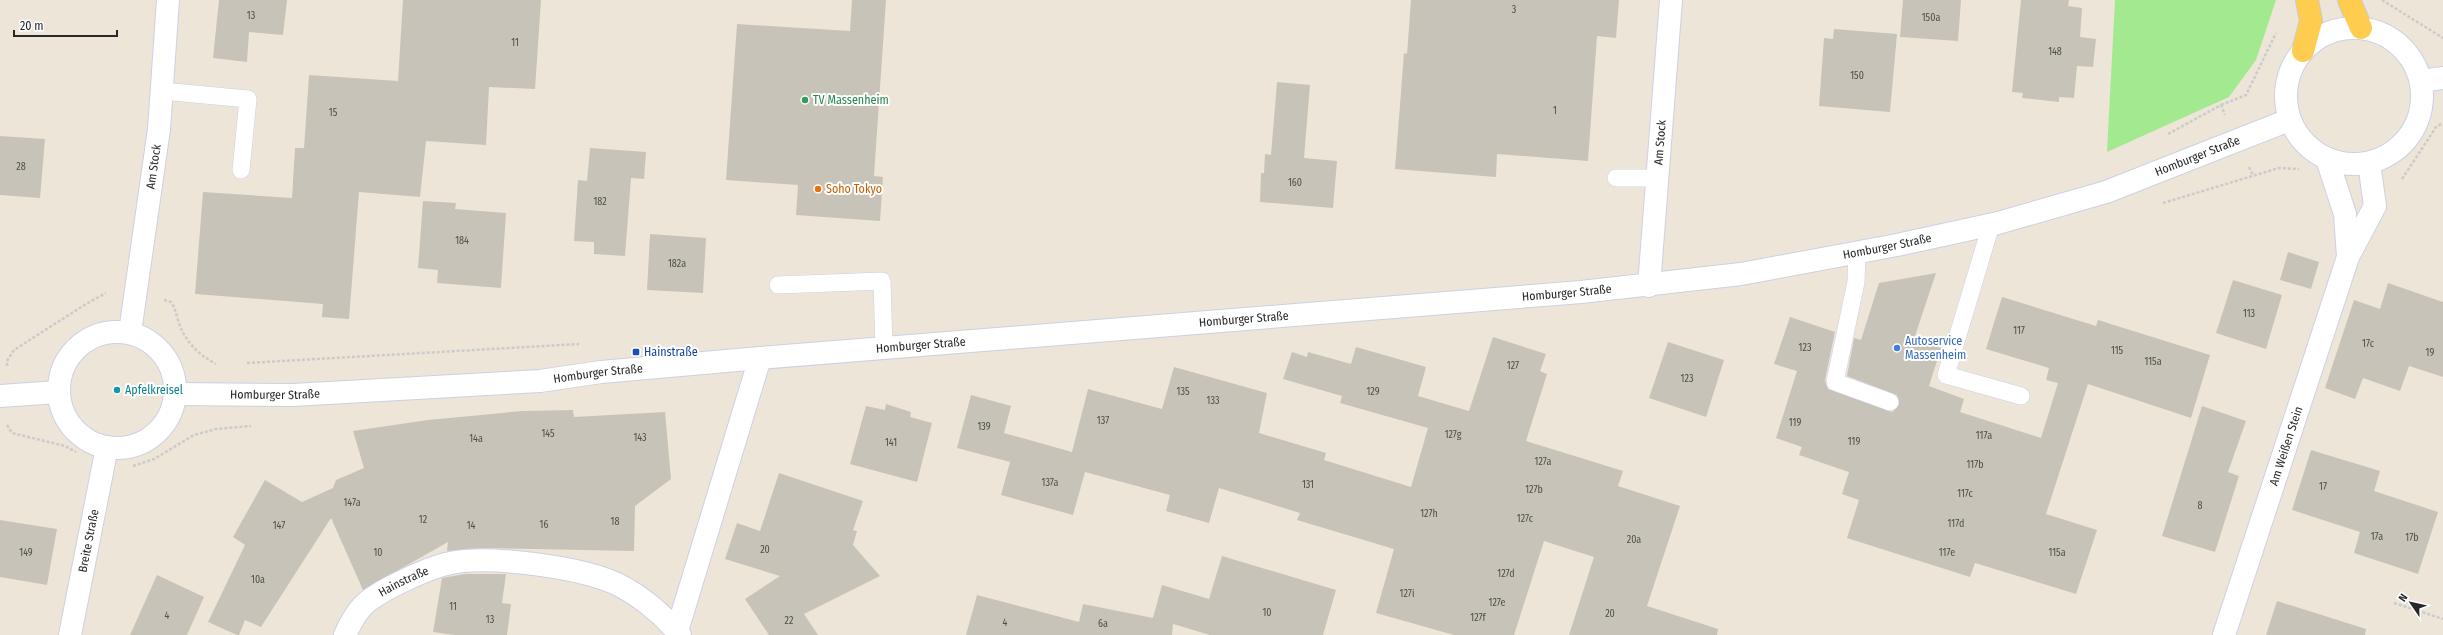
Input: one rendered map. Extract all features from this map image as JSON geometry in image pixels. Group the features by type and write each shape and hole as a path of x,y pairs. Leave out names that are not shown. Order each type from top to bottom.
{"highway":[{"path":"2303,51 2311,21 2306,0"},
{"path":"2349,0 2361,28"}],"street":[{"name":"Am Stock","path":"130,332 156,150 162,91 168,0"},
{"name":"Am Stock","path":"1650,286 1671,0"},
{"path":"2361,28 2382,34 2400,45 2414,62 2421,81 2422,103 2417,124 2405,142 2388,155 2369,163 2347,164 2327,159 2309,147 2289,120 2286,90 2291,69 2303,51 2320,37 2340,29 2361,28"},
{"path":"2421,81 2443,78"},
{"name":"Homburger Straße","path":"176,394 292,394 532,382 601,372 760,358 1650,286 1741,274 1858,253 1991,225 2106,192 2289,120"},
{"name":"Am Weißen Stein","path":"2327,159 2345,214 2348,257"},
{"name":"Am Weißen Stein","path":"2224,635 2348,257 2375,206 2369,163"},
{"path":"130,332 149,340 164,354 173,372 176,394 171,414 155,435 136,446 124,448 107,447 92,443 76,432 64,415 58,392 60,374 68,358 76,347 99,334 130,332"},
{"name":"Hainstraße","path":"345,635 366,603 380,594 446,564 470,562 543,566 574,570 602,578 620,586 649,605 679,633 760,358"},
{"path":"0,396 58,392"},
{"name":"Breite Straße","path":"70,635 107,447"}],"lane":[{"path":"162,91 248,99 240,170"},
{"path":"1616,178 1657,178"},
{"path":"1991,225 1946,375 2021,396"},
{"path":"1858,253 1856,282 1835,382 1890,402"},
{"path":"778,285 882,281 884,348"}],"path":[{"path":"2382,0 2443,38"},
{"path":"2221,105 2246,95 2276,31"},
{"path":"2394,603 2443,619"}],"green space":[{"path":"2115,0 2276,0 2256,60 2229,97 2107,152"}],"building":[{"path":"219,0 287,0 283,35 249,32 247,62 213,58"},
{"path":"403,0 541,0 535,89 489,87 486,145 426,141 420,197 359,192 349,319 322,317 323,304 195,294 203,192 292,198 295,148 304,148 309,75 398,81"},
{"name":"TV Massenheim","path":"852,0 886,0 874,176 883,177 880,221 796,215 798,185 726,180 737,24 850,31"},
{"path":"1411,0 1619,0 1616,38 1597,36 1588,161 1497,154 1496,177 1395,169 1404,53 1407,54"},
{"path":"1903,0 1961,0 1958,41 1900,37"},
{"path":"2021,0 2069,0 2068,6 2082,8 2080,37 2096,39 2093,67 2077,66 2074,98 2059,97 2059,102 2022,98 2023,93 2012,92"},
{"path":"1834,29 1897,34 1890,112 1819,106 1824,38 1833,39"},
{"path":"1277,82 1310,85 1304,158 1337,161 1333,208 1260,202 1261,173 1264,173 1265,154 1271,155"},
{"path":"0,136 45,139 40,198 0,195"},
{"path":"590,148 646,152 644,179 631,178 625,256 594,254 594,242 574,241 578,180 587,181"},
{"path":"423,201 456,203 455,209 506,213 501,288 437,283 438,270 418,268"},
{"path":"650,234 706,238 703,293 647,290"},
{"path":"2288,252 2319,262 2311,289 2280,280"},
{"path":"1936,273 1914,339 1941,348 1929,386 1964,399 1960,412 2041,438 2058,383 2046,380 2049,368 1986,349 2002,297 2096,326 2098,320 2210,355 2191,418 2088,384 2046,514 2097,530 2076,594 1975,563 1970,577 1847,538 1859,500 1842,494 1849,472 1799,455 1802,447 1776,438 1797,371 1774,364 1790,317 1835,332 1825,380 1828,389 1892,412 1899,405 1897,395 1847,376 1854,338 1861,340 1879,283"},
{"path":"2233,280 2282,295 2266,349 2216,333"},
{"path":"2388,283 2443,302 2443,377 2409,366 2400,391 2363,378 2355,399 2325,388 2354,300 2380,309"},
{"path":"1493,337 1546,354 1540,371 1547,374 1526,441 1623,471 1618,486 1680,506 1647,606 1718,629 1717,635 1569,635 1594,557 1544,541 1514,635 1454,635 1376,613 1394,549 1297,520 1300,513 1219,488 1209,523 1166,511 1170,495 1085,472 1073,515 1001,495 1010,462 957,448 971,395 1011,406 1004,433 1072,452 1088,389 1162,409 1174,367 1267,393 1259,433 1326,453 1324,460 1411,487 1428,428 1340,403 1342,396 1283,379 1292,352 1307,357 1308,352 1351,364 1356,347 1426,367 1418,396 1469,411"},
{"path":"1668,342 1724,360 1706,417 1649,398"},
{"path":"886,404 911,412 910,417 932,423 917,482 850,464 866,406 885,410"},
{"path":"2202,406 2246,421 2228,472 2239,476 2215,552 2162,536"},
{"path":"573,410 574,417 665,412 671,479 635,506 634,551 484,548 447,551 448,542 363,590 331,518 261,627 245,620 239,635 237,635 208,622 245,545 233,537 265,480 302,502 333,488 336,480 364,468 353,431 428,420 522,411"},
{"path":"2311,450 2380,471 2374,491 2438,512 2418,574 2354,553 2360,532 2292,510"},
{"path":"779,473 863,501 853,530 857,531 853,545 880,576 804,614 818,635 769,635 745,599 780,576 725,559 737,523 760,531"},
{"path":"0,520 57,529 47,585 0,577"},
{"path":"1222,556 1336,590 1323,635 1210,635 1173,624 1172,635 966,635 977,595 1079,622 1083,604 1153,618 1162,585 1209,599"},
{"path":"465,574 506,574 502,603 511,604 507,635 455,635 433,632 442,578"},
{"path":"157,575 204,597 187,635 130,635"},
{"path":"2277,601 2366,629 2365,635 2266,635"}],"place":[{"name":"TV Massenheim","path":"805,100"},
{"name":"Soho Tokyo","path":"818,189"},
{"name":"Autoservice Massenheim","path":"1897,348"},
{"name":"Hainstraße","path":"636,352"},
{"name":"Apfelkreisel","path":"117,390"}]}
